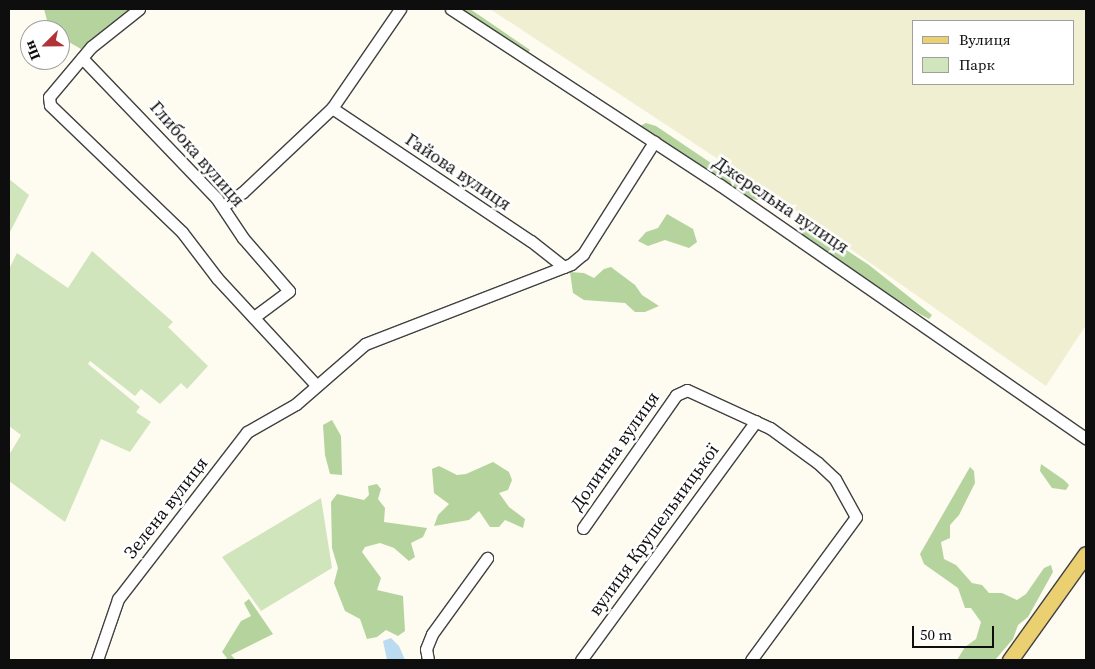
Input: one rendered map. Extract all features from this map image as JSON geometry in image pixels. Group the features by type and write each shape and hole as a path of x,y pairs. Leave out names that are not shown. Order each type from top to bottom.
{"main road":[{"path":"1010,660 1086,554"}],"street":[{"path":"139,9 82,58 49,96 50,105 182,232 217,278 316,385 365,344 564,267 583,254 654,142"},
{"path":"223,206 243,192 332,108 400,9"},
{"name":"Джерельна вулиця","path":"450,9 654,142 890,301 1086,438"},
{"name":"Глибока вулиця","path":"82,58 223,206 243,238 289,291 254,318"},
{"name":"Гайова вулиця","path":"332,108 531,241 564,267"},
{"name":"Зелена вулиця","path":"97,660 118,599 188,506 247,432 296,404 316,385"},
{"name":"Долинна вулиця","path":"583,528 676,395 687,390 756,421"},
{"path":"751,660 856,517 835,479 770,428 756,421"},
{"name":"вулиця Крушельницької","path":"581,660 756,421"},
{"path":"428,660 426,649 432,634 487,558"}],"shaded area":[{"path":"490,9 1086,9 1086,325 1046,386 779,199"}],"green space":[{"path":"44,9 132,9 81,49 70,43 70,20 47,20"},
{"path":"460,9 470,9 530,50 528,53"},
{"path":"646,123 656,126 757,194 758,200 746,198 640,126"},
{"path":"9,179 29,195 9,234"},
{"path":"667,214 693,229 697,242 689,248 665,240 648,246 638,241 646,232 658,228"},
{"path":"798,218 869,265 932,315 929,319 918,313 807,241 798,230 795,220"},
{"path":"92,251 173,322 168,327 208,366 187,389 181,383 160,404 141,389 135,396 90,361 88,364 140,407 136,412 151,422 130,452 101,439 65,522 9,481 9,455 21,435 9,426 9,269 17,253 68,288"},
{"path":"611,267 635,285 642,295 659,306 645,312 635,312 625,303 584,300 573,293 570,272 584,273 594,278 604,269"},
{"path":"332,420 341,436 342,475 330,474 325,455 323,425"},
{"path":"493,462 509,472 512,480 508,490 499,493 509,507 525,519 523,528 505,520 499,527 490,527 479,511 469,520 434,526 438,515 449,504 434,493 432,469 439,466 457,475 466,474"},
{"path":"1041,464 1069,485 1066,490 1052,488 1040,471"},
{"path":"970,467 974,471 975,483 959,515 950,525 950,538 941,542 944,559 956,565 972,583 982,585 989,593 1002,593 1017,600 1026,594 1044,568 1051,565 1053,572 1028,617 1018,625 1013,639 995,660 957,660 965,647 976,639 981,622 971,608 965,608 958,588 924,564 920,554"},
{"path":"377,484 381,489 378,499 385,508 384,522 427,528 423,537 411,543 415,557 409,561 394,548 380,543 365,547 362,552 381,578 377,590 403,596 405,631 398,636 386,630 377,637 367,639 360,619 345,611 334,583 338,568 332,548 331,502 337,494 364,500 369,495 368,486"},
{"path":"321,498 332,568 261,611 222,557"},
{"path":"249,599 273,634 231,655 236,660 225,660 227,658 222,652 241,621 251,616 244,603"}],"water":[{"path":"391,638 399,646 405,660 387,660 383,641"}]}
